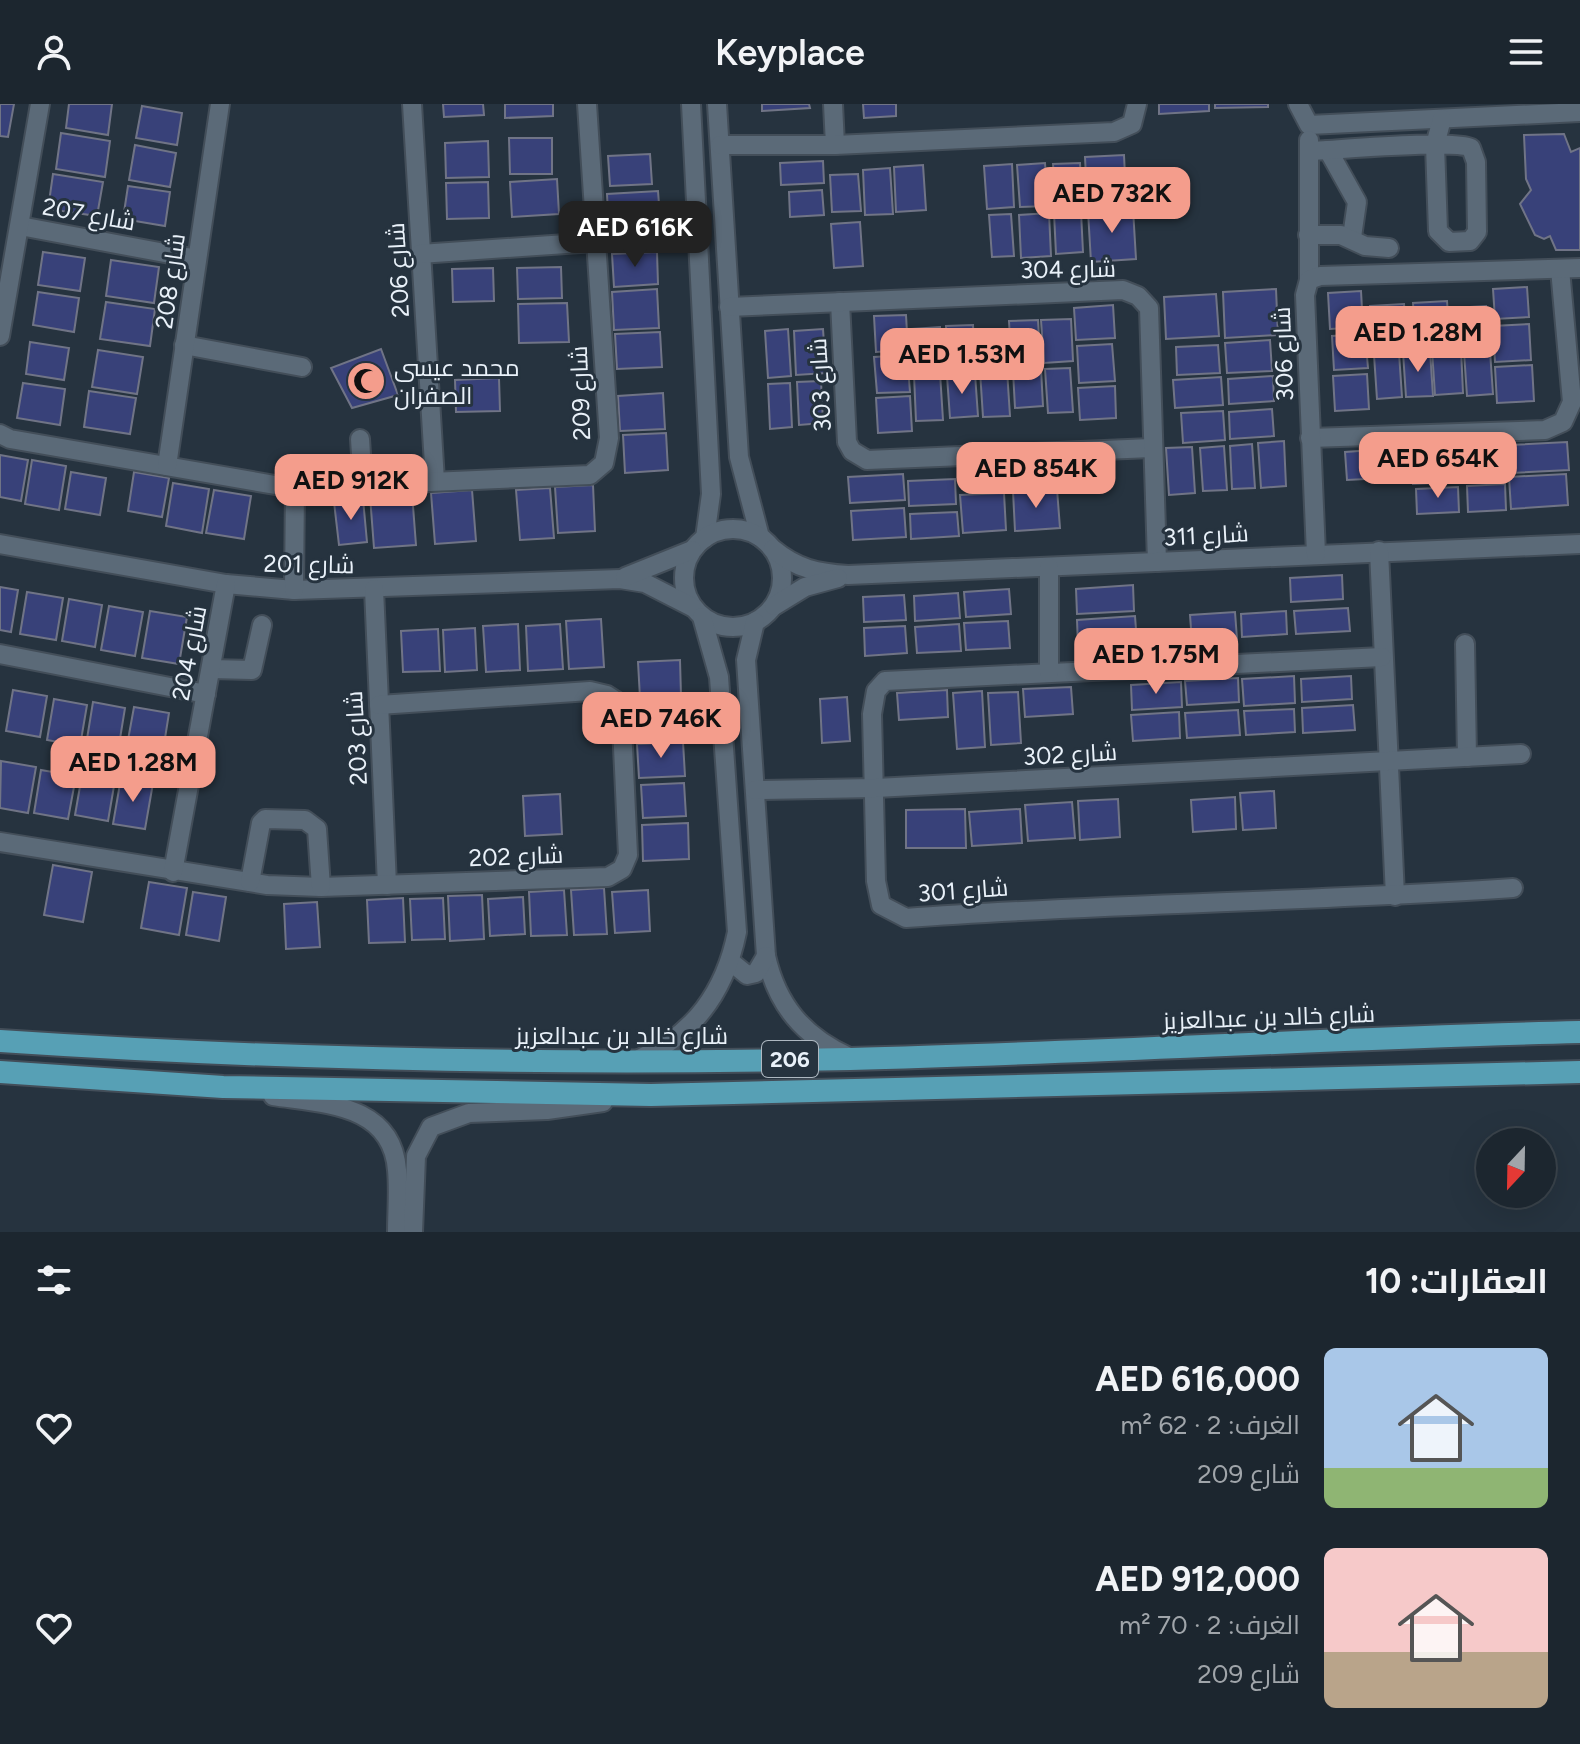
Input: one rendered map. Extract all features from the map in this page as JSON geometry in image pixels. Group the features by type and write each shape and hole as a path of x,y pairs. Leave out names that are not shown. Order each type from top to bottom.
{"main road":[{"name":"شارع خالد بن عبدالعزيز","path":"0,1041 258,1056 633,1062 853,1058 1580,1032"},
{"name":"206","path":"0,1072 223,1087 651,1095 1580,1072"}],"street":[{"path":"0,336 40,104"},
{"name":"شارع 208","path":"167,466 220,104"},
{"name":"شارع 206","path":"412,104 435,481"},
{"name":"شارع 209","path":"0,434 10,439 261,484 363,485 590,475 604,463 609,438 587,104"},
{"path":"633,1062 682,1034 703,1013 731,962 737,932 719,677 683,580 699,544 711,494 691,104"},
{"path":"697,612 727,627 755,622 773,607 782,581 766,543 739,457 717,104"},
{"path":"833,104 835,145"},
{"path":"720,145 835,145 1114,132 1132,124 1137,104"},
{"path":"1298,104 1309,125 1309,280"},
{"path":"1309,125 1580,112"},
{"path":"1450,119 1459,145"},
{"path":"1309,151 1435,145 1471,148 1476,162 1475,238 1457,242 1442,238 1437,226 1435,145 1450,119"},
{"path":"1328,150 1357,202 1352,237"},
{"name":"شارع 207","path":"20,226 197,259"},
{"path":"1308,235 1352,237 1365,246 1389,248"},
{"path":"420,254 595,242"},
{"path":"1457,242 1467,272"},
{"path":"1446,272 1457,242"},
{"name":"شارع 306","path":"1316,554 1305,295 1309,280 1320,276 1580,268"},
{"path":"1310,438 1545,430 1563,422 1572,402 1560,269"},
{"name":"شارع 304","path":"729,307 1123,290 1138,296 1149,308 1151,448 1157,562"},
{"name":"شارع 303","path":"840,302 847,442 852,451 867,460 1151,448"},
{"path":"184,345 302,367"},
{"path":"360,439 363,485"},
{"path":"294,590 295,485"},
{"path":"699,544 726,529 748,532 766,543"},
{"name":"شارع 311","path":"766,543 791,564 848,575 1575,545"},
{"name":"شارع 201","path":"0,544 226,584 294,590 620,579 645,583 697,612"},
{"name":"شارع 201","path":"620,579 699,544"},
{"path":"1379,551 1395,896"},
{"path":"1049,567 1049,673"},
{"name":"شارع 311","path":"773,607 805,587 848,575"},
{"name":"شارع 204","path":"173,872 226,584"},
{"name":"شارع 203","path":"374,589 387,885"},
{"path":"755,622 746,660 766,956 781,1001 799,1025 824,1046 853,1058"},
{"path":"211,669 252,670 262,625"},
{"path":"1465,644 1467,757"},
{"path":"0,654 206,694"},
{"name":"شارع 301","path":"1382,657 885,681 876,691 872,714 876,881 881,905 906,918 1078,905 1395,896 1513,888"},
{"name":"شارع 202","path":"0,842 173,872 321,887 608,877 622,869 628,855 621,704 607,695 590,691 379,705"},
{"name":"شارع 302","path":"755,790 876,788 1521,754"},
{"path":"250,882 261,823 265,819 305,820 317,829 321,887"},
{"path":"731,962 747,975 756,973 766,956"},
{"path":"223,1087 352,1110 378,1123 395,1156 397,1232"},
{"path":"413,1232 419,1146 431,1127 441,1120 469,1113 547,1110 651,1095"}],"building":[{"path":"0,104 14,104 8,137 0,136"},
{"path":"69,104 112,104 108,135 66,128"},
{"path":"443,104 483,104 484,115 444,117"},
{"path":"505,104 553,104 553,116 505,118"},
{"path":"762,104 809,104 810,108 762,111"},
{"path":"863,104 896,104 896,116 864,118"},
{"path":"1159,104 1209,104 1209,111 1159,114"},
{"path":"1215,104 1268,104 1268,107 1215,108"},
{"path":"142,106 182,113 177,145 136,138"},
{"path":"61,133 110,141 105,177 56,169"},
{"path":"1564,134 1571,152 1580,148 1580,250 1556,250 1550,236 1544,239 1535,235 1520,204 1531,190 1526,179 1524,135"},
{"path":"509,138 552,138 552,174 510,174"},
{"path":"488,141 489,177 446,178 445,143"},
{"path":"135,145 176,153 170,187 129,180"},
{"path":"650,154 652,184 610,186 608,156"},
{"path":"1124,155 1126,197 1087,199 1085,157"},
{"path":"823,161 824,183 781,185 780,163"},
{"path":"1045,163 1048,206 1020,207 1017,165"},
{"path":"1080,163 1082,202 1056,203 1053,164"},
{"path":"1012,164 1014,207 987,209 984,166"},
{"path":"923,165 926,210 896,212 894,167"},
{"path":"890,168 893,214 865,215 863,170"},
{"path":"53,174 103,182 97,216 48,209"},
{"path":"858,174 861,211 832,212 830,175"},
{"path":"557,179 559,214 512,217 510,182"},
{"path":"488,182 489,218 447,219 446,183"},
{"path":"128,186 170,192 165,226 123,219"},
{"path":"822,190 824,215 790,217 789,192"},
{"path":"658,191 661,231 609,234 607,194"},
{"path":"1133,209 1136,259 1091,262 1088,211"},
{"path":"1081,212 1083,252 1056,254 1054,213"},
{"path":"1049,213 1051,256 1021,258 1019,215"},
{"path":"1011,214 1014,256 992,257 989,215"},
{"path":"860,222 863,266 834,268 831,224"},
{"path":"43,252 85,258 80,291 38,285"},
{"path":"657,252 658,284 614,287 612,254"},
{"path":"111,260 159,267 154,303 106,296"},
{"path":"561,267 562,298 518,299 517,268"},
{"path":"493,268 494,301 453,302 452,269"},
{"path":"1527,287 1529,317 1495,319 1493,289"},
{"path":"657,289 659,328 614,330 612,292"},
{"path":"1276,289 1278,335 1225,338 1223,292"},
{"path":"1361,291 1363,327 1330,329 1328,293"},
{"path":"38,292 79,298 74,332 33,325"},
{"path":"1216,294 1219,336 1166,339 1164,297"},
{"path":"1447,301 1450,344 1416,346 1413,303"},
{"path":"106,302 155,309 150,346 100,339"},
{"path":"567,303 569,342 519,343 518,304"},
{"path":"1404,304 1407,346 1372,348 1370,306"},
{"path":"1113,305 1115,338 1076,340 1074,308"},
{"path":"1486,306 1488,342 1455,344 1453,308"},
{"path":"906,315 908,350 876,352 874,316"},
{"path":"1071,319 1073,361 1044,363 1041,320"},
{"path":"1038,320 1040,356 1011,357 1009,321"},
{"path":"1529,324 1531,360 1495,362 1493,326"},
{"path":"973,325 975,367 948,369 946,326"},
{"path":"940,327 942,369 915,370 912,329"},
{"path":"788,329 791,376 768,378 765,331"},
{"path":"823,329 826,373 796,375 794,331"},
{"path":"660,332 662,367 617,369 615,334"},
{"path":"1365,334 1368,368 1334,370 1332,336"},
{"path":"1270,340 1272,371 1227,373 1225,343"},
{"path":"30,342 69,348 64,380 26,374"},
{"path":"1112,344 1115,381 1079,383 1077,346"},
{"path":"1218,345 1220,373 1177,375 1176,347"},
{"name":"محمد عيسى الصفران","path":"381,349 398,395 352,408 331,368"},
{"path":"1461,349 1463,393 1435,395 1432,350"},
{"path":"98,350 143,357 137,394 92,387"},
{"path":"1430,351 1433,396 1406,397 1403,352"},
{"path":"1490,351 1493,394 1467,396 1464,352"},
{"path":"1399,353 1402,397 1377,399 1374,355"},
{"path":"907,355 910,392 877,393 874,357"},
{"path":"1532,365 1534,401 1497,403 1495,367"},
{"path":"1070,368 1073,412 1048,413 1045,369"},
{"path":"1041,369 1043,406 1015,408 1013,371"},
{"path":"1007,370 1010,416 983,417 980,371"},
{"path":"940,373 943,420 916,421 914,375"},
{"path":"975,374 978,416 950,418 947,376"},
{"path":"1367,374 1369,409 1335,411 1333,376"},
{"path":"1273,376 1274,401 1229,404 1228,379"},
{"path":"1221,377 1223,405 1175,408 1173,380"},
{"path":"499,378 500,411 456,412 455,380"},
{"path":"821,381 823,423 799,425 797,382"},
{"path":"23,383 65,389 60,425 17,418"},
{"path":"790,383 792,427 770,429 768,384"},
{"path":"1115,386 1116,418 1080,420 1078,388"},
{"path":"89,391 136,398 130,434 84,427"},
{"path":"663,393 665,429 620,431 618,396"},
{"path":"910,396 912,431 878,433 876,398"},
{"path":"1272,409 1274,436 1230,439 1229,412"},
{"path":"1223,411 1225,440 1183,443 1181,413"},
{"path":"666,433 668,470 625,473 623,435"},
{"path":"1284,441 1286,486 1261,488 1258,443"},
{"path":"1567,442 1569,470 1512,473 1511,445"},
{"path":"1252,444 1255,488 1232,489 1230,446"},
{"path":"1224,446 1227,490 1203,491 1200,448"},
{"path":"1192,447 1195,493 1169,495 1166,448"},
{"path":"1402,448 1404,477 1347,480 1345,452"},
{"path":"0,455 28,460 21,501 0,497"},
{"path":"1504,455 1505,479 1460,481 1459,458"},
{"path":"1453,458 1454,482 1413,484 1412,461"},
{"path":"32,460 66,466 59,510 25,504"},
{"path":"71,472 106,478 100,515 65,509"},
{"path":"134,472 169,478 162,517 128,511"},
{"path":"903,474 905,500 850,503 848,477"},
{"path":"1566,474 1568,505 1511,509 1509,477"},
{"path":"955,479 956,504 909,506 908,481"},
{"path":"173,483 209,489 202,533 166,526"},
{"path":"1505,484 1506,510 1468,512 1467,486"},
{"path":"593,485 595,531 558,533 555,487"},
{"path":"1458,487 1459,512 1417,514 1416,489"},
{"path":"550,488 554,538 520,540 516,490"},
{"path":"1057,489 1060,528 1015,531 1013,491"},
{"path":"214,490 251,496 244,539 206,533"},
{"path":"472,490 476,541 435,544 431,493"},
{"path":"412,493 416,545 374,548 370,496"},
{"path":"1004,493 1006,530 963,533 960,495"},
{"path":"363,499 367,542 339,545 334,502"},
{"path":"904,508 906,537 853,540 851,511"},
{"path":"957,512 959,536 911,539 910,514"},
{"path":"1342,575 1343,599 1291,602 1290,578"},
{"path":"1133,585 1134,611 1077,614 1076,589"},
{"path":"0,587 18,590 11,632 0,630"},
{"path":"1009,589 1011,614 966,617 964,592"},
{"path":"27,592 63,598 56,640 20,634"},
{"path":"958,593 960,618 915,621 914,596"},
{"path":"904,595 906,620 864,622 863,597"},
{"path":"69,599 102,605 95,647 62,641"},
{"path":"109,606 143,612 135,656 101,650"},
{"path":"1348,608 1350,631 1296,634 1294,611"},
{"path":"150,611 187,617 179,664 142,658"},
{"path":"1286,611 1287,634 1242,637 1241,614"},
{"path":"1235,612 1237,639 1192,642 1190,615"},
{"path":"1135,616 1137,643 1078,646 1077,620"},
{"path":"601,619 604,667 569,669 566,621"},
{"path":"1008,621 1010,648 966,650 964,623"},
{"path":"518,624 520,670 486,672 483,626"},
{"path":"560,624 563,669 528,671 526,626"},
{"path":"959,624 961,651 917,653 915,627"},
{"path":"905,626 907,653 865,656 864,628"},
{"path":"475,628 477,670 445,672 443,630"},
{"path":"438,629 440,671 403,672 401,631"},
{"path":"680,660 681,696 640,698 638,662"},
{"path":"1294,676 1295,703 1244,706 1242,679"},
{"path":"1351,676 1352,699 1302,702 1301,679"},
{"path":"1238,678 1239,702 1187,705 1185,681"},
{"path":"1181,682 1182,707 1132,710 1131,685"},
{"path":"1071,687 1073,714 1025,717 1023,689"},
{"path":"13,690 47,696 40,737 6,731"},
{"path":"947,690 948,717 899,720 897,693"},
{"path":"982,691 985,747 957,749 953,693"},
{"path":"1018,692 1021,743 991,745 988,693"},
{"path":"847,697 850,741 822,743 820,699"},
{"path":"54,699 87,705 80,746 47,740"},
{"path":"679,701 681,735 640,737 639,703"},
{"path":"93,702 125,708 118,751 86,745"},
{"path":"1353,705 1355,730 1303,733 1302,708"},
{"path":"134,707 169,713 162,757 126,751"},
{"path":"1294,709 1295,732 1246,735 1244,711"},
{"path":"1238,710 1240,735 1187,738 1185,713"},
{"path":"1179,712 1180,738 1133,741 1131,715"},
{"path":"683,742 685,776 639,778 637,744"},
{"path":"1,761 36,767 28,813 0,808"},
{"path":"41,770 76,776 68,819 34,813"},
{"path":"82,775 115,780 108,821 75,815"},
{"path":"121,778 153,783 145,829 113,824"},
{"path":"684,783 686,816 643,818 641,785"},
{"path":"1274,791 1276,828 1243,830 1240,793"},
{"path":"560,794 562,834 525,836 523,796"},
{"path":"1235,797 1236,829 1193,832 1191,800"},
{"path":"1118,799 1120,837 1080,840 1078,801"},
{"path":"1072,802 1075,838 1028,841 1025,805"},
{"path":"965,809 966,848 906,848 906,810"},
{"path":"1020,809 1022,843 972,846 969,812"},
{"path":"688,823 689,859 643,861 642,825"},
{"path":"53,865 92,872 83,922 44,915"},
{"path":"149,882 187,888 179,935 141,928"},
{"path":"604,888 607,934 574,935 571,890"},
{"path":"564,890 567,935 531,936 529,892"},
{"path":"648,890 650,931 615,933 612,892"},
{"path":"193,892 226,897 219,941 186,935"},
{"path":"482,895 484,939 450,941 448,896"},
{"path":"523,897 525,934 490,936 488,899"},
{"path":"403,898 405,942 369,943 367,900"},
{"path":"443,898 445,939 412,940 410,899"},
{"path":"317,902 320,947 286,949 284,904"}],"place":[{"name":"محمد عيسى الصفران","path":"366,381"}]}
